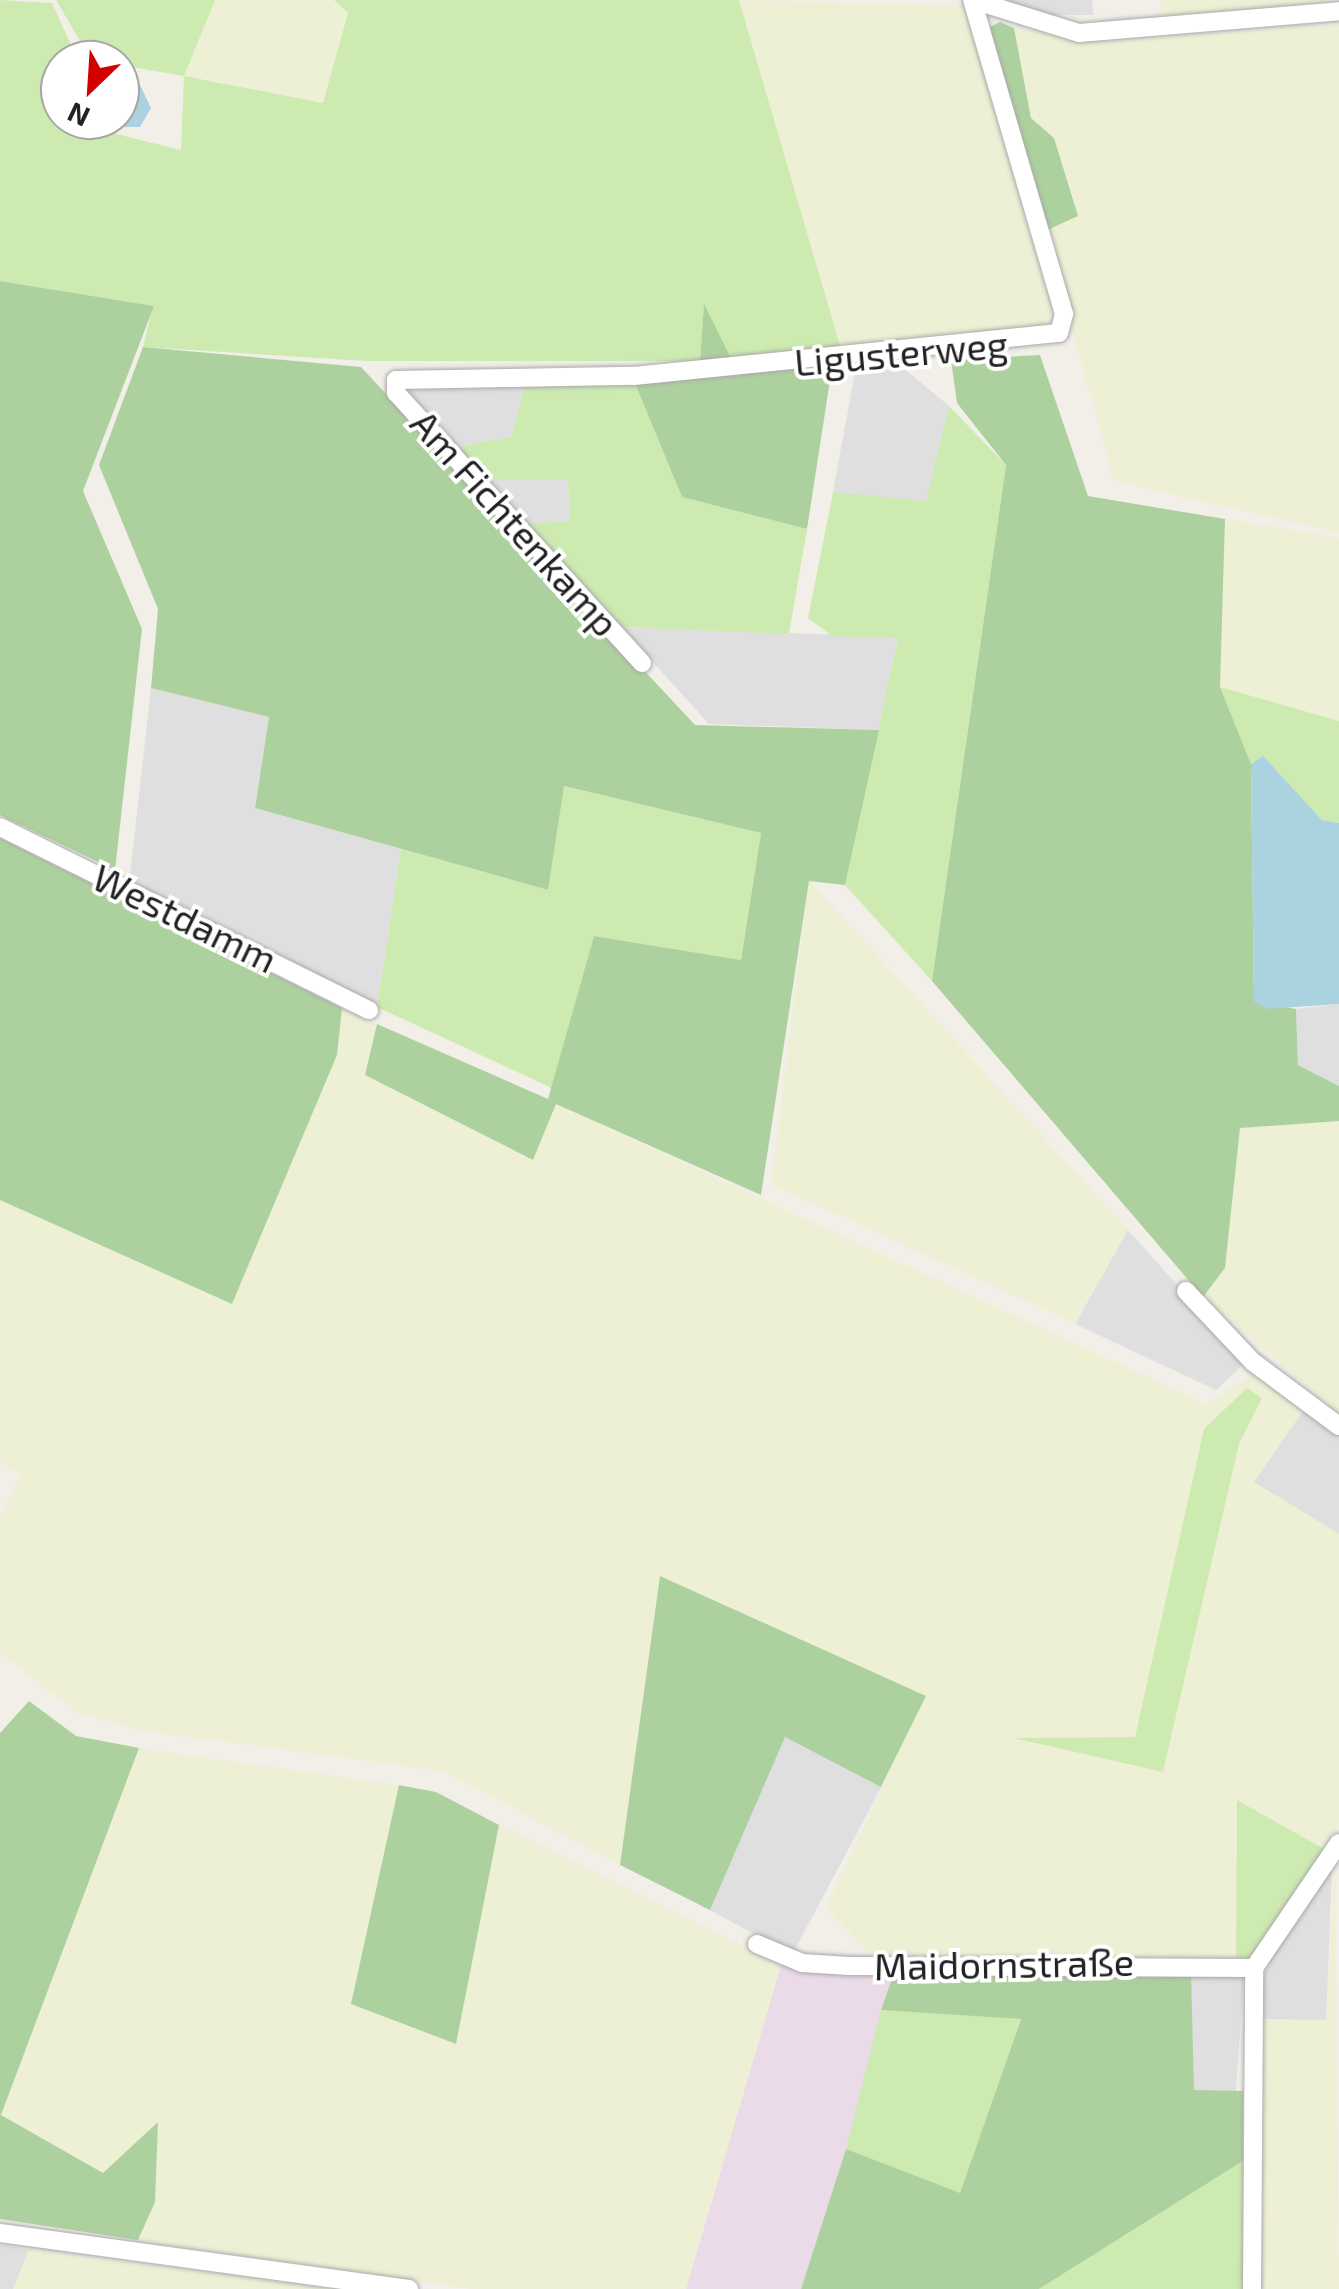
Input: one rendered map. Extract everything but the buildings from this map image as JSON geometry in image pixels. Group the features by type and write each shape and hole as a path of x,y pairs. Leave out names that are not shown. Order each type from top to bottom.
{"street":[{"path":"972,0 1079,33 1339,11"},
{"name":"Ligusterweg","path":"396,380 634,376 1059,333 1064,314 972,0"},
{"name":"Am Fichtenkamp","path":"396,380 396,393 642,663"},
{"name":"Westdamm","path":"0,827 369,1010"},
{"path":"1186,1291 1253,1362 1339,1426"},
{"path":"1252,2289 1254,1968 1339,1844"},
{"name":"Maidornstraße","path":"757,1944 802,1964 1254,1968"},
{"path":"0,2233 410,2289"}],"shaded area":[{"path":"999,0 1092,0 1094,15 1036,15"},
{"path":"857,361 901,366 949,406 926,502 833,492"},
{"path":"411,380 524,387 512,437 454,447 406,391"},
{"path":"478,479 568,479 570,521 524,524"},
{"path":"621,627 898,637 879,730 709,724"},
{"path":"151,688 269,717 255,808 401,849 377,1007 129,884"},
{"path":"1339,1004 1339,1086 1298,1065 1296,1009"},
{"path":"1128,1230 1246,1362 1216,1390 1075,1324"},
{"path":"1307,1405 1339,1429 1339,1534 1253,1482"},
{"path":"785,1736 881,1787 793,1954 696,1903"},
{"path":"1332,1868 1326,2021 1262,2019 1262,1981 1275,1949"},
{"path":"781,1965 894,1973 846,2149 801,2289 686,2289"},
{"path":"1191,1972 1244,1976 1236,2094 1183,2091"},
{"path":"0,2245 29,2250 13,2289 0,2289"}],"green space":[{"path":"0,0 52,3 69,40 40,40 40,140 140,140 181,150 184,76 323,103 348,13 334,0 739,0 841,349 732,360 704,306 700,361 366,361 143,347 153,306 0,281"},
{"path":"56,0 215,0 184,76 140,68 140,40 79,40"},
{"path":"215,0 334,0 348,12 324,103 184,76"},
{"path":"739,0 966,6 1054,309 1040,331 841,349"},
{"path":"1160,0 1336,0 1163,20"},
{"path":"1000,22 1014,28 1031,118 1054,138 1078,216 1045,231 986,29"},
{"path":"1339,24 1339,533 1114,481 1045,231 1078,215 1054,138 1031,118 1014,28 1104,42"},
{"path":"0,281 154,306 83,491 142,629 115,870 0,815"},
{"path":"704,304 732,360 700,361"},
{"path":"143,347 361,367 695,725 879,730 845,885 809,881 761,1195 556,1104 533,1160 365,1075 377,1024 548,1099 594,936 741,960 761,833 564,786 548,890 255,808 269,717 151,688 158,609 99,465"},
{"path":"1040,355 1088,496 1225,519 1220,687 1251,764 1254,1001 1296,1009 1298,1065 1339,1086 1339,1121 1240,1128 1225,1268 1203,1297 932,981 1006,465 957,403 951,360"},
{"path":"833,361 807,529 682,497 634,381"},
{"path":"634,381 682,497 807,529 789,634 621,627 524,524 570,521 568,479 478,479 454,447 512,437 524,387"},
{"path":"949,406 1006,465 932,981 845,885 898,638 832,636 808,618 833,492 926,501"},
{"path":"1225,519 1339,538 1339,721 1220,687"},
{"path":"1220,687 1339,721 1339,823 1322,820 1263,756 1251,764"},
{"path":"563,786 761,833 741,960 594,936 552,1088 377,1007 401,849 548,890"},
{"path":"0,838 342,1008 337,1055 232,1304 0,1200"},
{"path":"809,880 1128,1230 1074,1323 771,1184"},
{"path":"342,1008 377,1024 366,1076 533,1159 556,1104 1206,1404 1253,1374 1307,1405 1254,1482 1339,1534 1339,1826 1324,1849 1237,1801 1236,1958 872,1955 826,1908 925,1696 661,1577 620,1865 443,1771 136,1730 76,1712 0,1652 0,1519 20,1474 0,1463 0,1200 232,1304 337,1055","holes":["1247,1388 1262,1398 1239,1444 1163,1772 1020,1738 1135,1737"]},
{"path":"1339,1121 1339,1414 1203,1297 1225,1267 1240,1128"},
{"path":"1247,1388 1262,1398 1239,1444 1163,1772 1014,1738 1135,1737 1204,1429"},
{"path":"660,1576 926,1696 881,1787 785,1737 710,1910 620,1865"},
{"path":"29,1701 76,1736 139,1748 1,2115 103,2173 158,2122 155,2202 138,2240 0,2219 0,1733"},
{"path":"139,1748 399,1785 351,2004 455,2044 499,1825 781,1965 686,2289 472,2289 138,2240 155,2202 157,2123 103,2174 1,2115"},
{"path":"399,1785 436,1792 499,1825 456,2044 351,2004"},
{"path":"1237,1800 1324,1849 1249,1960 1236,1958"},
{"path":"1335,1863 1339,2289 1263,2289 1262,2019 1326,2020"},
{"path":"1191,1972 1194,2090 1243,2091 1243,2161 1039,2289 801,2289 846,2149 960,2193 1021,2019 881,2010 894,1973"},
{"path":"881,2010 1021,2018 960,2194 846,2149"},
{"path":"1243,2161 1245,2289 1039,2289"},
{"path":"29,2250 338,2289 13,2289"}],"water":[{"path":"140,85 151,108 140,127"},
{"path":"1263,756 1322,820 1339,823 1339,1004 1268,1009 1254,1002 1251,764"}]}
